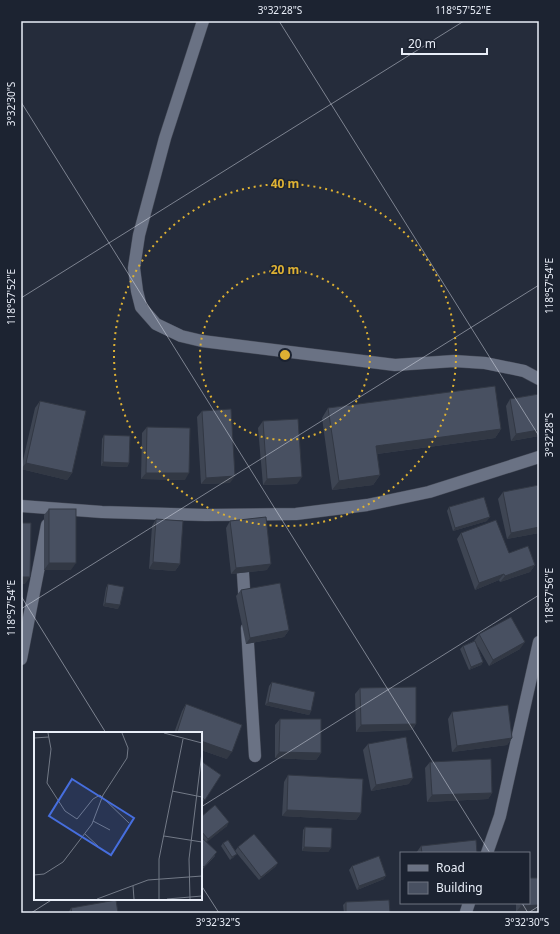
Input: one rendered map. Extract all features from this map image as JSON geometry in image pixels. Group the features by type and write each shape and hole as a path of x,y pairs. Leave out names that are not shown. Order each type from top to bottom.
{"street":[{"path":"203,21 165,138 139,235 134,268 137,291 141,307 156,324 181,336 202,341 395,365 454,361 485,363 524,371 539,379"},
{"path":"21,506 239,519 296,514 367,505 429,492 539,457"},
{"path":"21,659 50,508"},
{"path":"241,546 255,756"},
{"path":"487,852 500,816 539,642"}],"building":[{"path":"495,386 501,429 376,446 380,475 339,481 328,408"},
{"path":"539,394 539,430 516,434 510,399"},
{"path":"40,401 86,411 72,473 26,463"},
{"path":"231,409 235,476 206,478 202,411"},
{"path":"298,419 302,477 267,479 263,421"},
{"path":"147,427 190,428 189,473 146,473"},
{"path":"104,435 130,436 129,463 103,462"},
{"path":"539,485 539,527 511,533 503,492"},
{"path":"484,497 490,517 455,528 449,507"},
{"path":"49,509 76,509 76,563 49,563"},
{"path":"266,517 271,564 236,568 230,521"},
{"path":"156,519 183,521 180,564 153,562"},
{"path":"496,520 509,553 528,546 535,565 505,576 504,574 479,583 461,533"},
{"path":"21,523 31,523 30,577 21,577"},
{"path":"280,583 289,630 250,638 241,590"},
{"path":"108,584 124,587 120,605 105,603"},
{"path":"511,617 525,642 493,660 479,634"},
{"path":"475,641 483,662 471,667 463,646"},
{"path":"272,682 315,692 311,711 268,702"},
{"path":"416,687 416,724 361,725 360,688"},
{"path":"186,704 242,725 232,752 202,741 202,732 177,732"},
{"path":"508,705 512,738 457,746 452,712"},
{"path":"280,719 321,719 321,753 279,752"},
{"path":"406,737 413,778 376,785 368,744"},
{"path":"491,759 492,793 432,795 430,762"},
{"path":"202,762 221,775 205,800 202,798"},
{"path":"288,775 363,779 361,813 287,810"},
{"path":"215,805 229,822 208,839 202,832 202,816"},
{"path":"305,827 332,828 331,848 304,847"},
{"path":"254,834 278,863 261,877 238,847"},
{"path":"202,838 217,852 204,867 202,866"},
{"path":"228,840 237,854 232,857 223,843"},
{"path":"476,840 477,852 422,852 421,846"},
{"path":"379,856 386,876 359,886 352,866"},
{"path":"530,878 539,878 539,905 521,906 521,904 530,904"},
{"path":"116,900 118,913 72,913 71,908"},
{"path":"389,900 390,913 346,913 346,902"}]}
